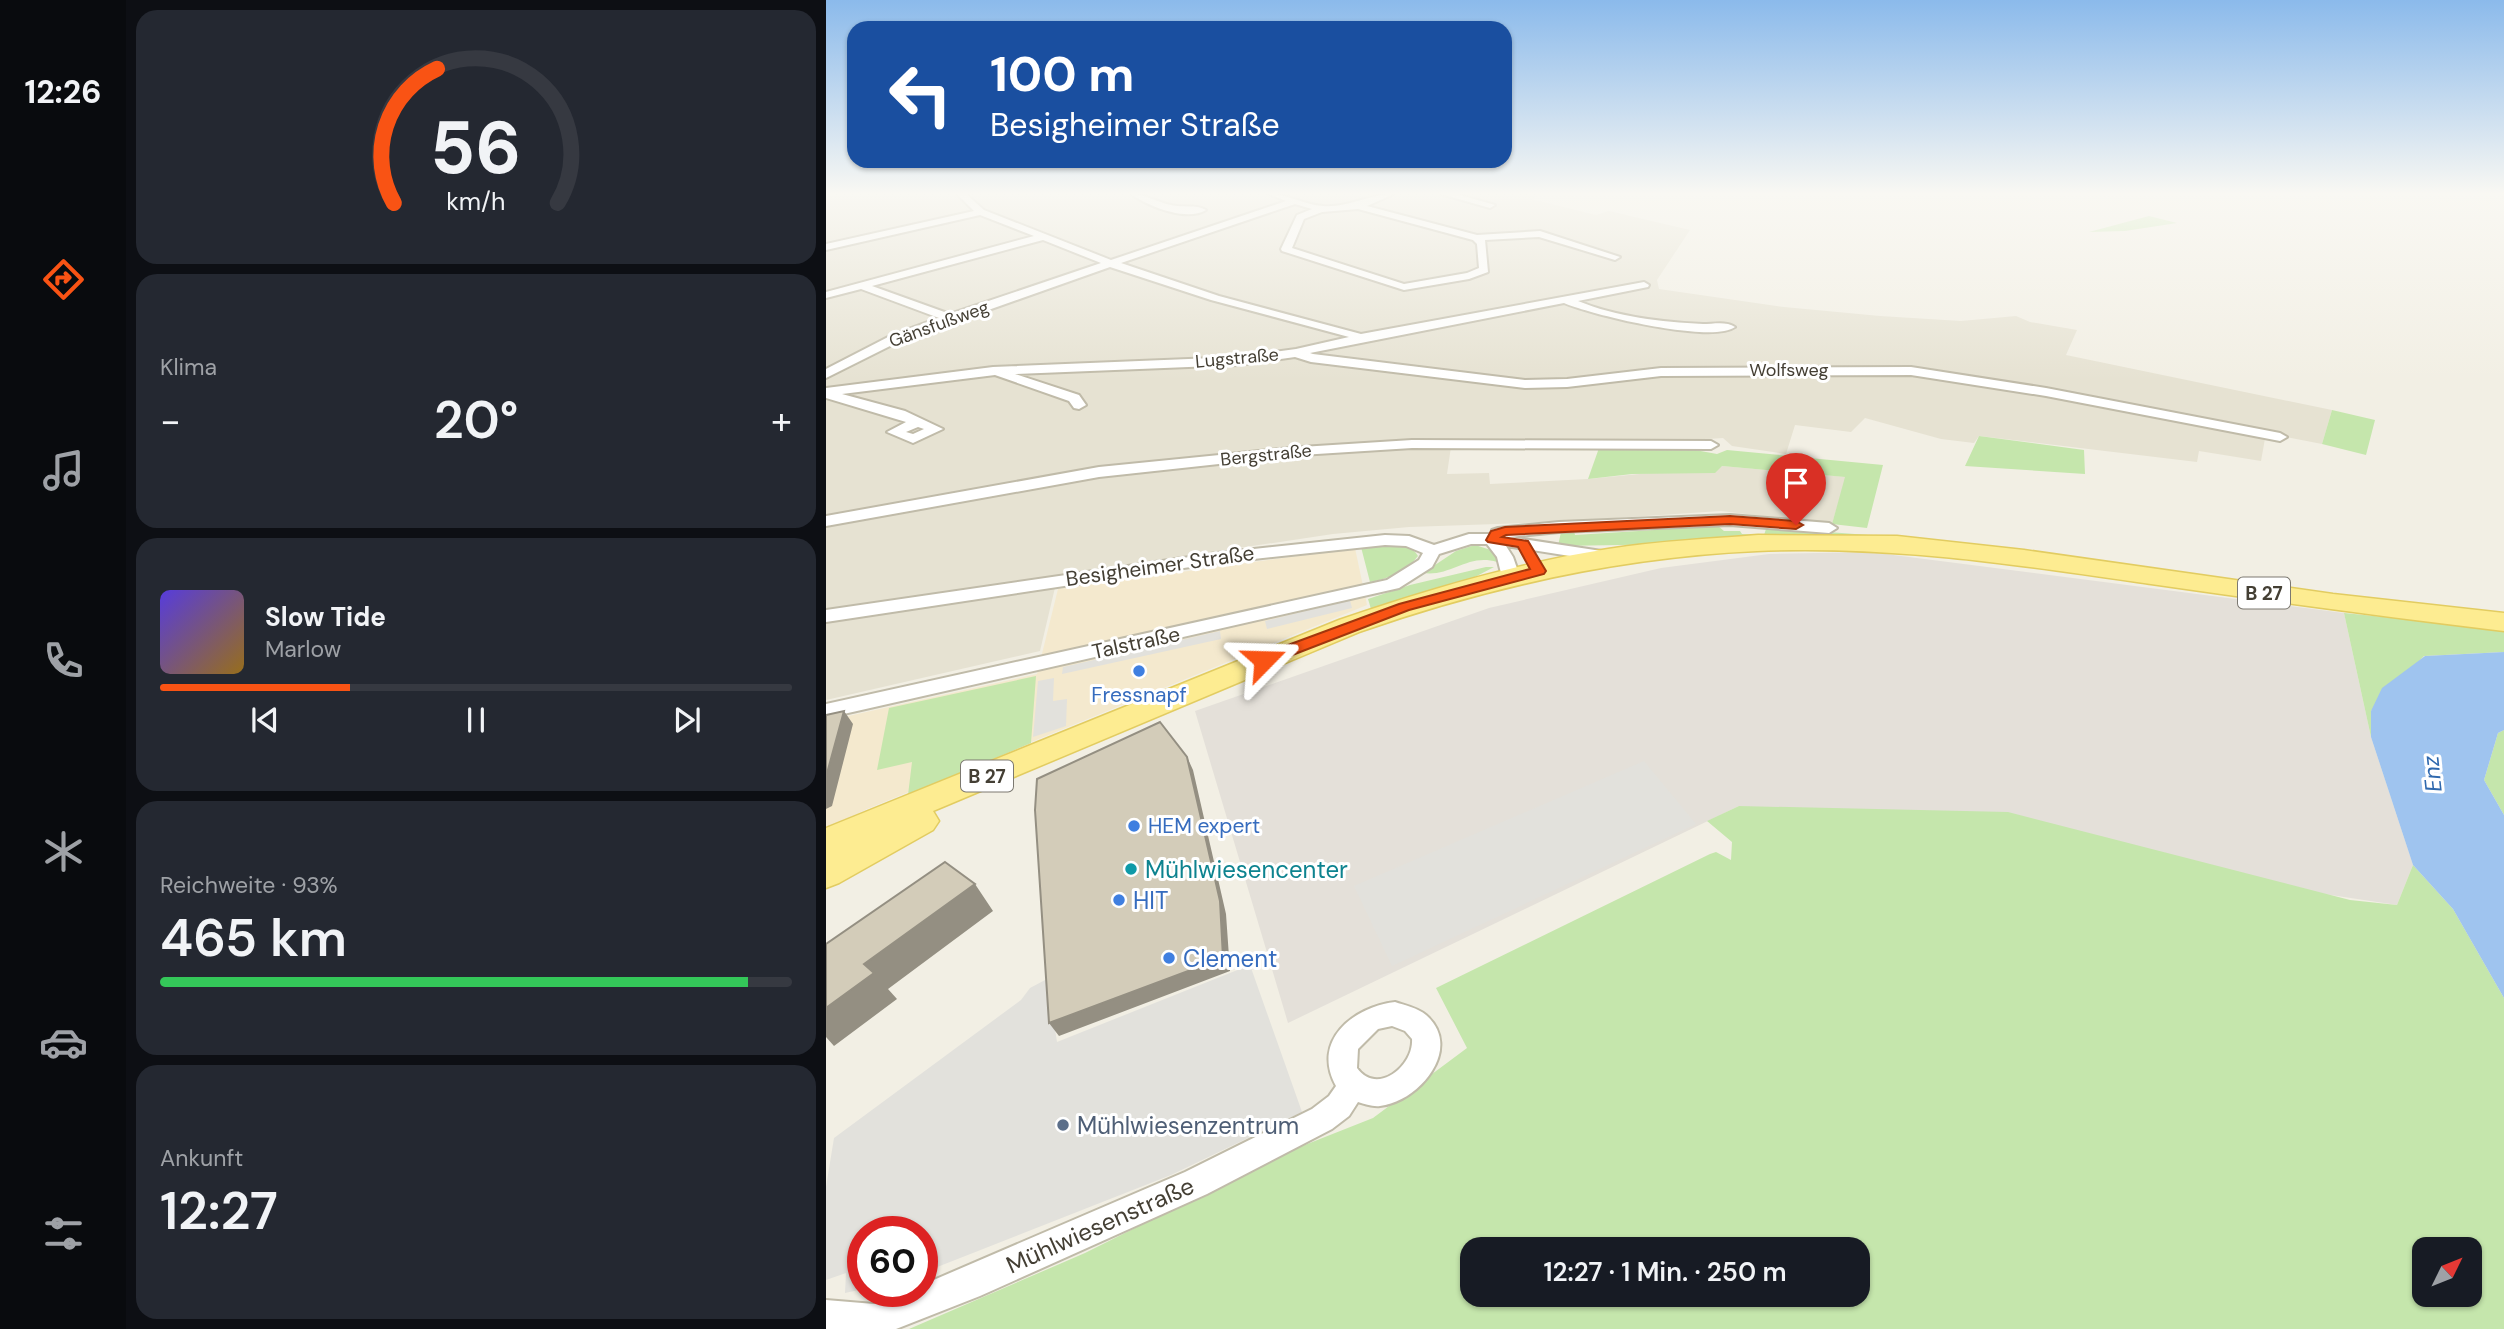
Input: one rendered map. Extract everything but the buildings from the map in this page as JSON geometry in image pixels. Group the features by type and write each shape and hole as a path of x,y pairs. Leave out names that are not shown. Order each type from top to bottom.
{"main road":[{"name":"B 27","path":"826,845 878,820 1349,625 1530,565 1758,543 1897,544 2024,558 2333,603 2504,622"},
{"name":"B 27","path":"826,873 1096,731"}],"street":[{"path":"826,295 865,287 975,256"},
{"path":"1092,256 1215,298 1351,333 1360,338"},
{"name":"Gänsfußweg","path":"826,374 894,339 1135,256"},
{"path":"1302,256 1404,287 1478,273 1484,270 1484,256"},
{"name":"Lugstraße","path":"826,393 993,370 1238,361 1296,353 1360,338 1644,285"},
{"path":"865,287 950,318"},
{"path":"1563,299 1613,314 1699,329 1729,327"},
{"name":"Wolfsweg","path":"1296,353 1311,358 1516,383 1567,383 1688,371 1911,371 2046,392 2280,438"},
{"path":"993,370 1074,398 1079,405"},
{"path":"826,393 900,414 917,422"},
{"name":"Bergstraße","path":"826,521 1099,472 1301,451 1412,444 1711,445"},
{"path":"1492,540 1496,534 1505,531 1539,528 1730,520 1829,527"},
{"path":"1530,565 1532,537 1539,528"},
{"name":"Besigheimer Straße","path":"826,616 1305,547 1385,540 1409,541 1433,551"},
{"path":"1433,551 1469,540 1523,544 1530,565"},
{"path":"1492,540 1505,557 1530,565"},
{"name":"Talstraße","path":"826,711 1382,587 1418,569 1426,563 1433,551"},
{"name":"Mühlwiesenstraße","path":"826,1317 874,1321 1091,1231 1196,1183 1322,1119 1339,1106 1353,1085"}],"shaded area":[{"path":"826,256 1673,256 1657,280 1659,289 1784,307 1880,316 1961,321 2016,316 2030,322 2077,330 2066,355 2332,410 2322,444 2266,433 2261,461 2199,451 2197,462 1979,436 1974,443 1941,439 1865,418 1851,432 1795,425 1786,454 1732,446 1723,438 1650,443 1452,440 1447,474 1489,473 1490,484 1588,479 1722,466 1846,477 1832,524 1721,511 1555,522 1409,527 1333,534 1058,575 1040,651 826,700"},
{"path":"1355,548 1367,605 867,809 826,829 826,721 1037,674 1058,589"},
{"path":"1870,552 2344,613 2371,737 2413,865 2397,905 1739,806 1288,1023 1195,711 1489,608 1661,568 1769,554"},
{"path":"1350,600 1352,608 1267,629 1265,621"},
{"path":"1220,631 1221,639 1062,674 1063,667"},
{"path":"1054,678 1053,701 1067,699 1066,726 1033,737 1038,681"},
{"path":"1644,761 1696,824 1392,966 1354,886"},
{"name":"Mühlwiesenzentrum","path":"1250,965 1302,1112 1171,1175 938,1267 938,1216 847,1216 847,1293 846,1273 826,1280 826,1187 834,1138 1021,1000 1030,988 1047,979 1057,1042"}],"green space":[{"path":"2332,410 2375,420 2366,455 2322,444"},
{"path":"1979,436 2084,450 2085,474 1965,466"},
{"path":"1599,448 1695,450 1717,454 1727,450 1883,465 1867,528 1832,524 1845,477 1722,466 1715,473 1632,474 1588,479"},
{"path":"1718,526 1724,531 1740,531 1742,534 1764,535 1766,529 1773,528 1935,540 1558,546 1561,532 1574,531 1575,535"},
{"path":"1381,544 1407,547 1418,556 1397,573 1370,582 1361,547"},
{"path":"1475,545 1494,551 1499,560 1477,560 1442,572 1423,573 1456,551"},
{"path":"1494,567 1473,578 1371,609 1368,599 1410,585"},
{"path":"2344,613 2504,629 2504,652 2424,656 2371,711 2371,737"},
{"path":"1036,676 1031,743 908,795 912,762 877,770 889,708"},
{"path":"2504,730 2504,815 2484,780 2498,733"},
{"path":"1739,806 2008,812 2350,900 2397,905 2413,865 2453,909 2504,998 2504,1329 909,1329 1085,1253 1287,1152 1373,1118 1467,1048 1436,988 1710,854 1716,852 1731,860 1732,842 1707,821"}],"water":[{"name":"Enz","path":"2504,652 2504,730 2498,733 2484,780 2504,815 2504,998 2453,909 2413,865 2371,737 2371,711 2382,688 2425,656"}],"place":[{"name":"Fressnapf","path":"1139,671"},
{"name":"HEM expert","path":"1134,826"},
{"name":"Mühlwiesencenter","path":"1131,869"},
{"name":"HIT","path":"1119,900"},
{"name":"Clement","path":"1169,958"},
{"name":"Mühlwiesenzentrum","path":"1063,1125"}],"route":[{"path":"1264,660 1349,625 1404,607 1539,571 1523,544 1492,540 1496,534 1505,531 1730,520 1796,525"}]}
